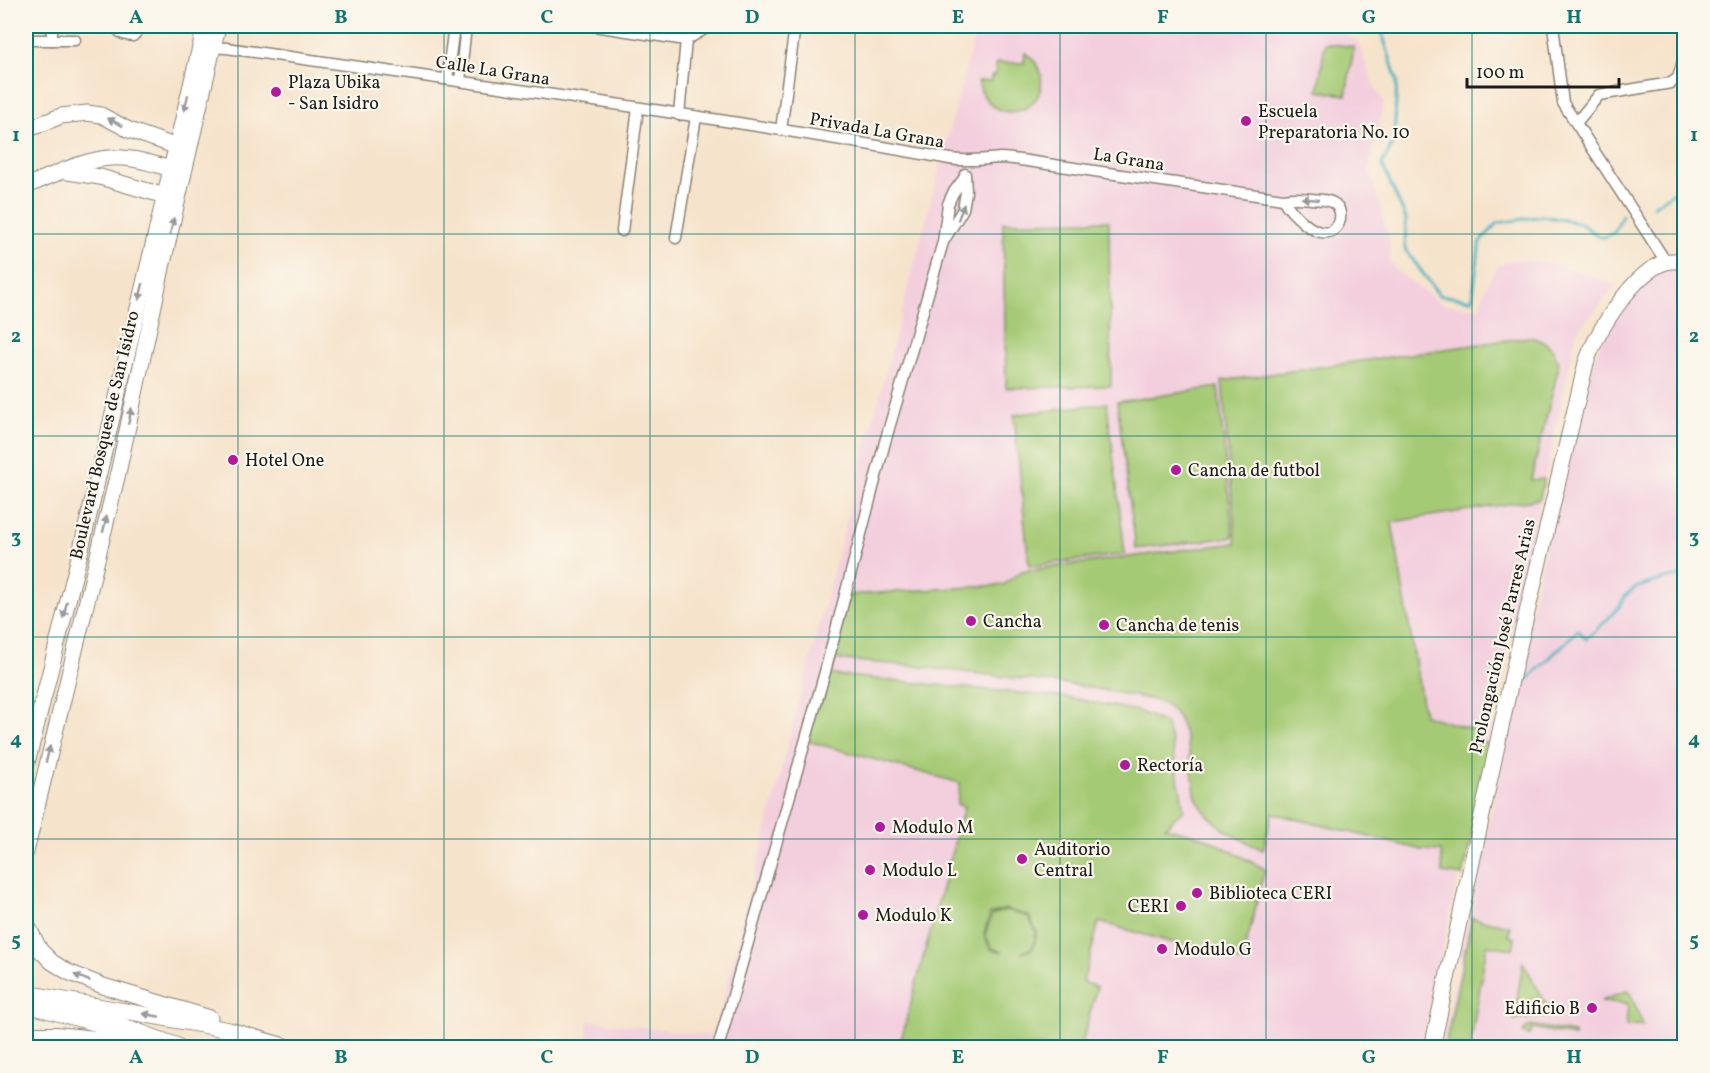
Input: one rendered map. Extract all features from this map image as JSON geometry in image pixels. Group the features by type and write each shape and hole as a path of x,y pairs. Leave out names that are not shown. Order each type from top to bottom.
{"highway":[{"path":"26,1002 128,1030 176,1047"},
{"path":"26,1037 56,1037 154,1047"}],"main road":[{"name":"Boulevard Bosques de San Isidro","path":"205,26 207,47"},
{"name":"Boulevard Bosques de San Isidro","path":"26,852 118,474 182,149 207,47 218,26"},
{"path":"26,130 61,116 87,112 101,115 129,130 182,149"},
{"path":"26,186 93,161 109,158 126,158 177,172"},
{"path":"65,171 100,177 165,196"},
{"name":"Boulevard Bosques de San Isidro","path":"26,767 80,553 165,196 177,172"},
{"path":"1666,262 1684,261"},
{"name":"Prolongación José Parres Arias","path":"1432,1047 1512,676 1586,363 1592,344 1614,309 1646,274 1666,262"},
{"path":"80,553 96,558"},
{"path":"26,923 40,950 52,962 68,972 103,986 218,1021 229,1030"},
{"path":"26,993 229,1030 291,1047"}],"street":[{"path":"52,26 52,40"},
{"path":"117,26 117,30 124,35 133,36 142,26"},
{"path":"447,79 454,26"},
{"path":"460,81 466,26"},
{"path":"594,26 686,40 710,26"},
{"path":"781,130 795,26"},
{"path":"1553,26 1563,103 1666,262"},
{"path":"26,40 75,40"},
{"path":"679,115 686,40"},
{"name":"Calle La Grana","path":"207,47 229,48 447,79 781,130"},
{"path":"1576,123 1599,95 1671,83 1678,78 1684,58"},
{"path":"622,231 638,108"},
{"path":"676,238 696,117"},
{"name":"Privada La Grana","path":"781,130 969,161"},
{"name":"La Grana","path":"969,161 1001,158 1283,199 1292,197 1330,202 1339,208 1340,221 1335,230 1331,232 1326,234 1316,232 1287,207 1283,199"},
{"path":"943,242 963,209 966,192 965,177 969,161"},
{"path":"718,1047 827,664 885,442 943,242 948,204 952,193 965,177"}],"shaded area":[{"path":"977,26 1319,26 1358,40 1372,81 1384,103 1369,168 1390,243 1390,262 1397,272 1442,304 1480,308 1487,284 1498,266 1514,259 1558,265 1617,285 1577,331 1421,1047 587,1048 588,1020 714,1036 799,701"},
{"path":"1674,267 1684,269 1684,1047 1441,1048 1511,723 1534,597 1577,412 1605,329 1654,270"}],"green space":[{"path":"1325,43 1354,47 1346,95 1318,91"},
{"path":"1025,53 1035,62 1041,75 1040,89 1035,100 1026,108 1016,111 1004,111 993,106 984,96 978,81 991,81 991,76 995,76 996,63 1024,63"},
{"path":"1109,221 1111,386 1006,388 1003,222"},
{"path":"1529,337 1551,347 1556,357 1558,370 1531,480 1544,479 1540,499 1392,522 1424,715 1473,730 1480,740 1491,746 1463,876 1443,873 1441,851 1422,850 1272,813 1263,850 1235,836 1210,818 1198,801 1182,726 1172,710 1154,700 1082,686 833,659 847,595 1003,585 1022,571 1236,543 1222,381"},
{"name":"Cancha de futbol","path":"1218,387 1233,537 1136,549 1117,402"},
{"path":"1107,403 1125,554 1029,566 1014,415"},
{"path":"825,674 1070,698 1138,711 1165,723 1171,739 1184,810 1165,827 1206,838 1265,869 1242,962 1099,922 1083,982 1097,987 1081,1047 899,1047 964,807 957,804 960,783 807,741","holes":["1005,909 1029,916 1037,932 1033,948 1021,954 1033,947 1036,932 1028,917 1006,910 992,915 985,935 992,948 1003,952 990,949 984,934 990,914"]},
{"path":"1472,918 1510,926 1509,936 1515,938 1513,949 1487,945 1470,1047 1445,1047"},
{"path":"1523,962 1553,1016 1514,1020"},
{"path":"1629,990 1643,1025 1626,1026 1628,1004 1601,1001"},
{"path":"1531,1025 1574,1033 1574,1036 1532,1028 1530,1035 1523,1033"}],"waterway":[{"path":"1375,26 1382,33 1397,80 1394,142 1382,164 1406,219 1405,249 1439,295 1472,300 1480,242 1498,223 1543,216 1580,223 1600,237 1605,237 1615,232 1622,215"},
{"path":"1653,206 1684,185"},
{"path":"1520,687 1578,630 1586,639 1606,621 1626,595 1635,588 1664,579 1681,576 1684,579"}],"place":[{"name":"Plaza Ubika - San Isidro","path":"276,92"},
{"name":"Escuela Preparatoria No. 10","path":"1246,121"},
{"name":"Hotel One","path":"233,460"},
{"name":"Cancha de futbol","path":"1176,470"},
{"name":"Cancha","path":"971,621"},
{"name":"Cancha de tenis","path":"1104,625"},
{"name":"Rectoría","path":"1125,765"},
{"name":"Modulo M","path":"880,827"},
{"name":"Auditorio Central","path":"1022,859"},
{"name":"Modulo L","path":"870,870"},
{"name":"Biblioteca CERI","path":"1197,893"},
{"name":"CERI","path":"1181,906"},
{"name":"Modulo K","path":"863,915"},
{"name":"Modulo G","path":"1162,949"},
{"name":"Edificio B","path":"1592,1008"}]}
